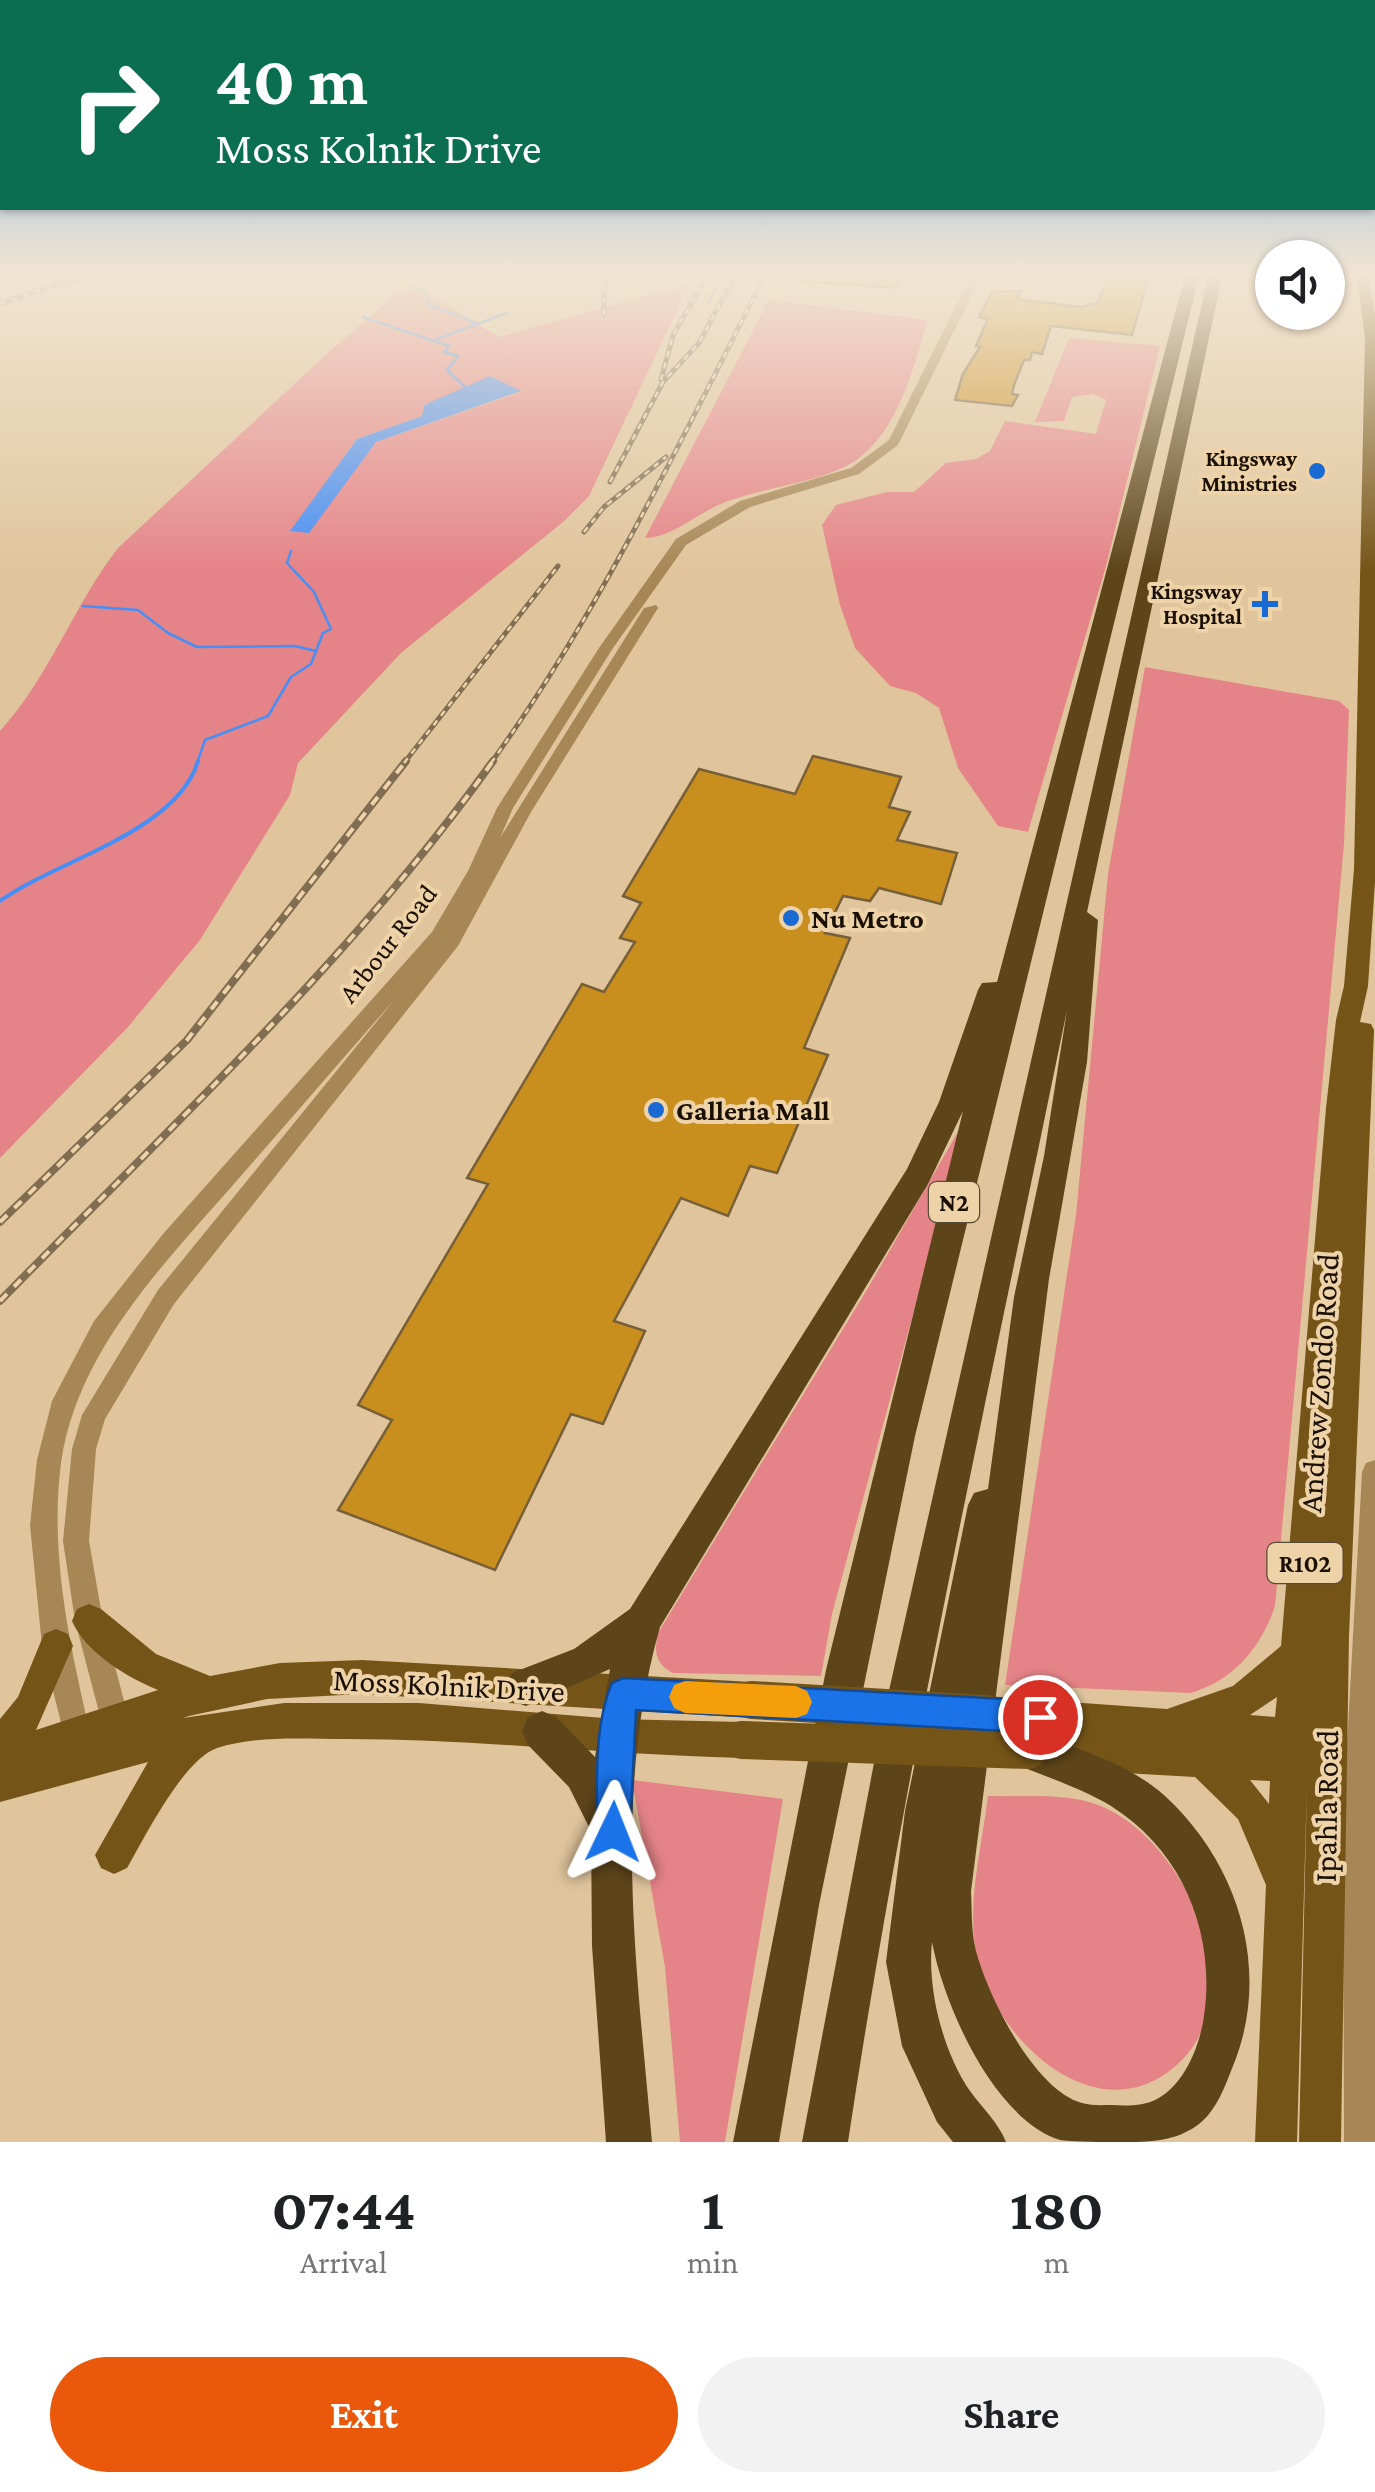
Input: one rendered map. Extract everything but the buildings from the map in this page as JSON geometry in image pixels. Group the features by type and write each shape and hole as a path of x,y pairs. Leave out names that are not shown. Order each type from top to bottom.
{"highway":[{"name":"N2","path":"756,2142 773,2033 888,1462 1049,817 1167,372"},
{"name":"N2","path":"826,2142 841,2035 924,1614 1194,372"},
{"path":"629,2142 613,1832 616,1737 623,1694 644,1619 918,1176 953,1102 1049,817"},
{"path":"983,2142 952,2106 924,2046 908,1962 910,1926 925,1810 956,1645 1064,1131 1084,988 1088,849"},
{"path":"1034,1280 950,1891 954,1950 986,2030 1001,2057 1037,2100 1078,2126 1129,2130 1158,2123 1187,2104 1210,2070 1230,2004 1223,1922 1193,1861 1148,1808 1055,1746"},
{"path":"526,1687 560,1678 603,1656 644,1619"},
{"path":"542,1731 583,1773 613,1832"}],"main road":[{"name":"Andrew Zondo Road","path":"1320,2142 1328,1752 1362,1008 1356,986 1365,869 1372,372"},
{"name":"Andrew Zondo Road","path":"1276,2142 1290,1750 1358,1114"},
{"path":"89,1622 144,1668 213,1694"},
{"path":"0,1748 30,1709 56,1646"},
{"path":"1130,1725 1201,1718 1239,1705 1267,1686 1299,1652"},
{"name":"Moss Kolnik Drive","path":"0,1760 80,1748 119,1737 213,1694 252,1684 362,1676 752,1700 1055,1746 1130,1725 1290,1750 1328,1752"},
{"name":"Moss Kolnik Drive","path":"119,1737 284,1721 347,1720 616,1737 1055,1746 1201,1757 1290,1750"},
{"path":"114,1854 162,1773 208,1731"},
{"name":"Moss Kolnik Drive","path":"0,1784 80,1748"},
{"path":"1201,1757 1252,1807 1270,1846 1283,1890"}],"street":[{"name":"Arbour Road","path":"119,1737 89,1622 76,1541 84,1449 94,1415 166,1296 409,983 477,871 505,808 606,648 674,550 724,514 856,471 894,442 929,372"},
{"name":"Arbour Road","path":"80,1748 56,1646 43,1525 49,1460 64,1402 102,1328 171,1241 472,912 523,812 684,553 729,518 845,482 896,453 907,441 940,372"},
{"name":"Ipahla Road","path":"1361,2142 1358,1818 1375,1472"}],"shaded area":[{"path":"307,372 648,372 589,496 563,522 401,653 298,763 290,795 200,940 128,1027 0,1158 0,731 33,687 118,548","holes":["520,392 376,442 291,531 357,439 422,416 424,404"]},
{"path":"732,372 911,372 888,425 859,458 813,478 717,505 667,533 645,538"},
{"path":"1055,372 1154,372 1106,566 1028,832 998,826 958,768 939,708 916,693 890,686 855,648 840,605 822,525 836,505 887,492 914,492 946,463 976,459 990,451 1005,421 1096,434 1106,400 1093,394 1072,397 1064,421 1035,422"},
{"path":"1145,667 1339,701 1349,710 1344,844 1275,1606 1254,1649 1244,1660 1220,1680 1191,1693 1005,1685 1076,1215 1108,874"},
{"path":"966,1118 832,1614 821,1676 673,1673 657,1656 658,1633 868,1288"},
{"path":"632,1780 783,1799 725,2142 680,2142 665,1967"},
{"path":"988,1796 1060,1797 1101,1806 1131,1824 1159,1850 1182,1883 1199,1920 1209,1958 1211,1996 1202,2031 1181,2061 1149,2083 1116,2090 1083,2084 1052,2067 1024,2043 1001,2013 984,1980 973,1929 974,1891"}],"water":[{"path":"490,376 521,391 376,442 309,533 290,531 357,439 422,416 424,405"}],"waterway":[{"path":"449,372 467,389"},
{"path":"197,763 205,740 268,716 291,677 311,664 323,633 331,629 314,592 287,563 291,551"},
{"path":"83,606 138,610 168,633 197,647 295,646 316,651"},
{"path":"0,901 141,826 186,786 198,761"}],"railway":[{"path":"661,380 663,372"},
{"path":"610,482 663,382 672,372"},
{"path":"491,763 604,584 716,372"},
{"path":"584,532 604,507 666,457"},
{"path":"404,763 558,566"},
{"path":"0,1222 187,1040 406,761"},
{"path":"0,1301 319,973 380,905 493,761"}],"slow traffic":[{"path":"685,1697 796,1702"}],"place":[{"name":"Kingsway Ministries","path":"1317,471"},
{"name":"Kingsway Hospital","path":"1265,604"},
{"name":"Nu Metro","path":"791,918"},
{"name":"Galleria Mall","path":"656,1110"}],"route":[{"path":"613,1832 616,1737 623,1694 1040,1717"}]}
